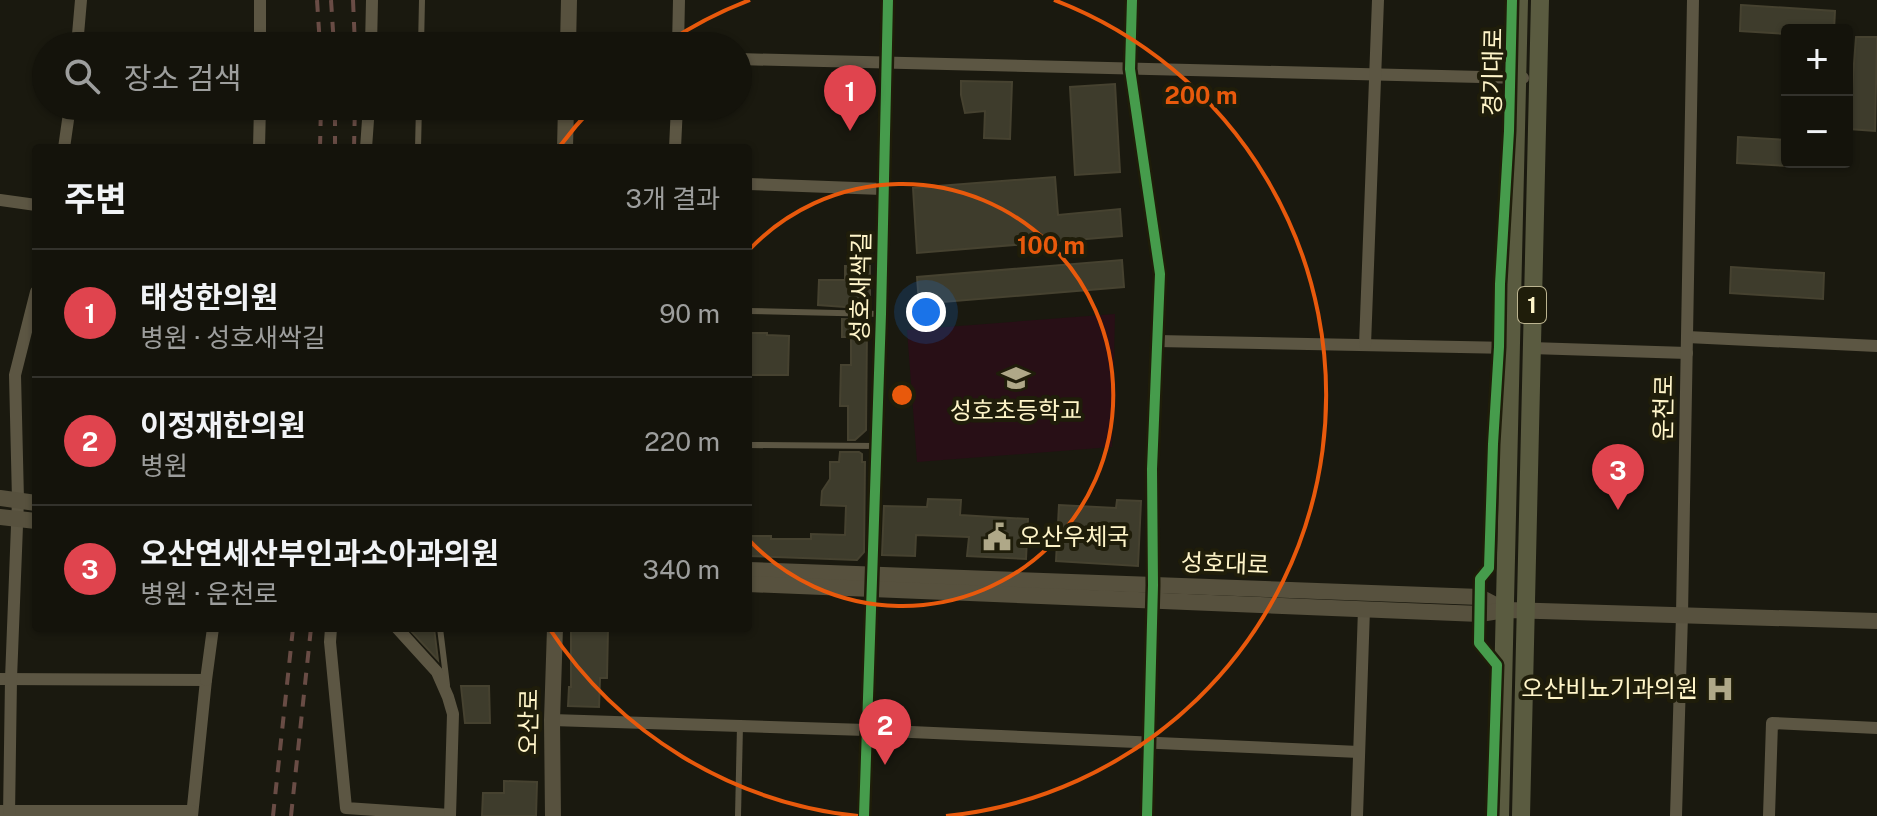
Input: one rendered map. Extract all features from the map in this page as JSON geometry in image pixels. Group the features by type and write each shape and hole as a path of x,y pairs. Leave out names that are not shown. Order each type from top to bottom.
{"main road":[{"path":"568,32 569,0"},
{"name":"경기대로","path":"1500,816 1519,0"},
{"name":"경기대로","path":"1521,816 1540,0"},
{"path":"565,144 566,120"},
{"path":"0,498 32,502"},
{"path":"0,517 32,521"},
{"name":"성호대로","path":"752,570 871,582"},
{"name":"성호대로","path":"752,584 871,582 1153,593 1480,597 1505,610"},
{"name":"성호대로","path":"1153,593 1364,609 1480,614 1505,610 1877,621"},
{"name":"오산로","path":"553,816 555,632"}],"street":[{"path":"78,32 81,0"},
{"path":"260,0 260,32"},
{"path":"371,32 372,0"},
{"path":"678,32 679,0"},
{"name":"성호새싹길","path":"864,816 888,0"},
{"path":"1132,0 1130,69 1160,274 1152,469 1153,593 1147,816"},
{"path":"1365,345 1378,0"},
{"name":"운천로","path":"1676,816 1693,0"},
{"path":"752,59 1538,78"},
{"path":"65,144 68,120"},
{"path":"259,144 260,120"},
{"path":"366,144 368,120"},
{"path":"675,144 676,120"},
{"path":"752,184 882,189"},
{"path":"0,200 32,204"},
{"path":"32,308 15,375 18,519 6,679 6,813 192,814 212,632"},
{"path":"1687,337 1877,346"},
{"path":"1157,341 1511,348"},
{"path":"1531,348 1687,353"},
{"path":"1357,816 1364,609"},
{"path":"331,632 346,808 450,816 453,714 437,672 401,632"},
{"path":"6,679 206,680"},
{"path":"552,720 866,730 1359,752"},
{"path":"1769,816 1772,723 1877,728"}],"lane":[{"path":"421,32 422,0"},
{"path":"418,144 419,120"},
{"path":"752,311 881,314"},
{"path":"752,445 876,446"},
{"path":"440,632 448,697"},
{"path":"738,816 740,726"}],"shaded area":[{"path":"1115,314 1112,447 917,462 907,330"}],"building":[{"path":"1741,5 1835,11 1834,24 1781,24 1781,34 1740,31"},
{"path":"1856,37 1877,37 1875,131 1853,129"},
{"path":"961,81 1012,82 1010,139 984,138 985,111 965,113"},
{"path":"1115,84 1120,172 1075,175 1070,87"},
{"path":"1738,137 1781,140 1781,166 1737,163"},
{"path":"1055,177 1058,215 1120,209 1122,236 917,253 913,188"},
{"path":"1122,260 1124,287 919,304 917,277"},
{"path":"845,266 870,266 870,297 859,308 818,305 819,280 845,280"},
{"path":"1731,267 1824,273 1823,299 1730,293"},
{"path":"842,319 862,320 867,327 866,430 855,440 848,440 848,406 840,406 841,365 851,365 851,337 842,337"},
{"path":"752,333 789,336 788,375 752,375"},
{"path":"840,452 859,452 862,462 865,462 864,552 857,560 752,556 752,536 811,539 811,534 845,535 846,506 821,505 822,491 830,479 830,462 839,462"},
{"path":"928,499 961,500 960,515 1028,519 1026,559 967,556 969,537 916,535 915,556 882,555 884,506 927,507"},
{"path":"1117,500 1141,501 1138,566 1056,561 1059,505 1116,508"},
{"path":"412,632 434,632 438,660"},
{"path":"571,632 608,632 607,678 600,678 599,707 568,706"},
{"path":"461,686 489,686 490,723 465,723"},
{"path":"504,781 537,782 536,816 482,816 483,793 504,793"}],"railway":[{"path":"317,0 319,32"},
{"path":"331,0 333,32"},
{"path":"353,0 354,32"},
{"path":"320,144 321,120"},
{"path":"335,120 335,144"},
{"path":"354,144 355,120"},
{"path":"273,816 293,632"},
{"path":"291,816 311,632"}],"cycle path":[{"path":"864,816 888,0"},
{"path":"1132,0 1130,69 1160,274 1152,469 1153,585 1147,816"},
{"path":"1492,816 1497,665 1479,643 1480,579 1489,568 1512,0"}],"place":[{"name":"태성한의원","path":"850,131"},
{"name":"성호초등학교","path":"1016,378"},
{"name":"오산연세산부인과소아과의원","path":"1618,510"},
{"name":"오산우체국","path":"997,537"},
{"name":"오산비뇨기과의원","path":"1720,689"},
{"name":"이정재한의원","path":"885,765"}]}
